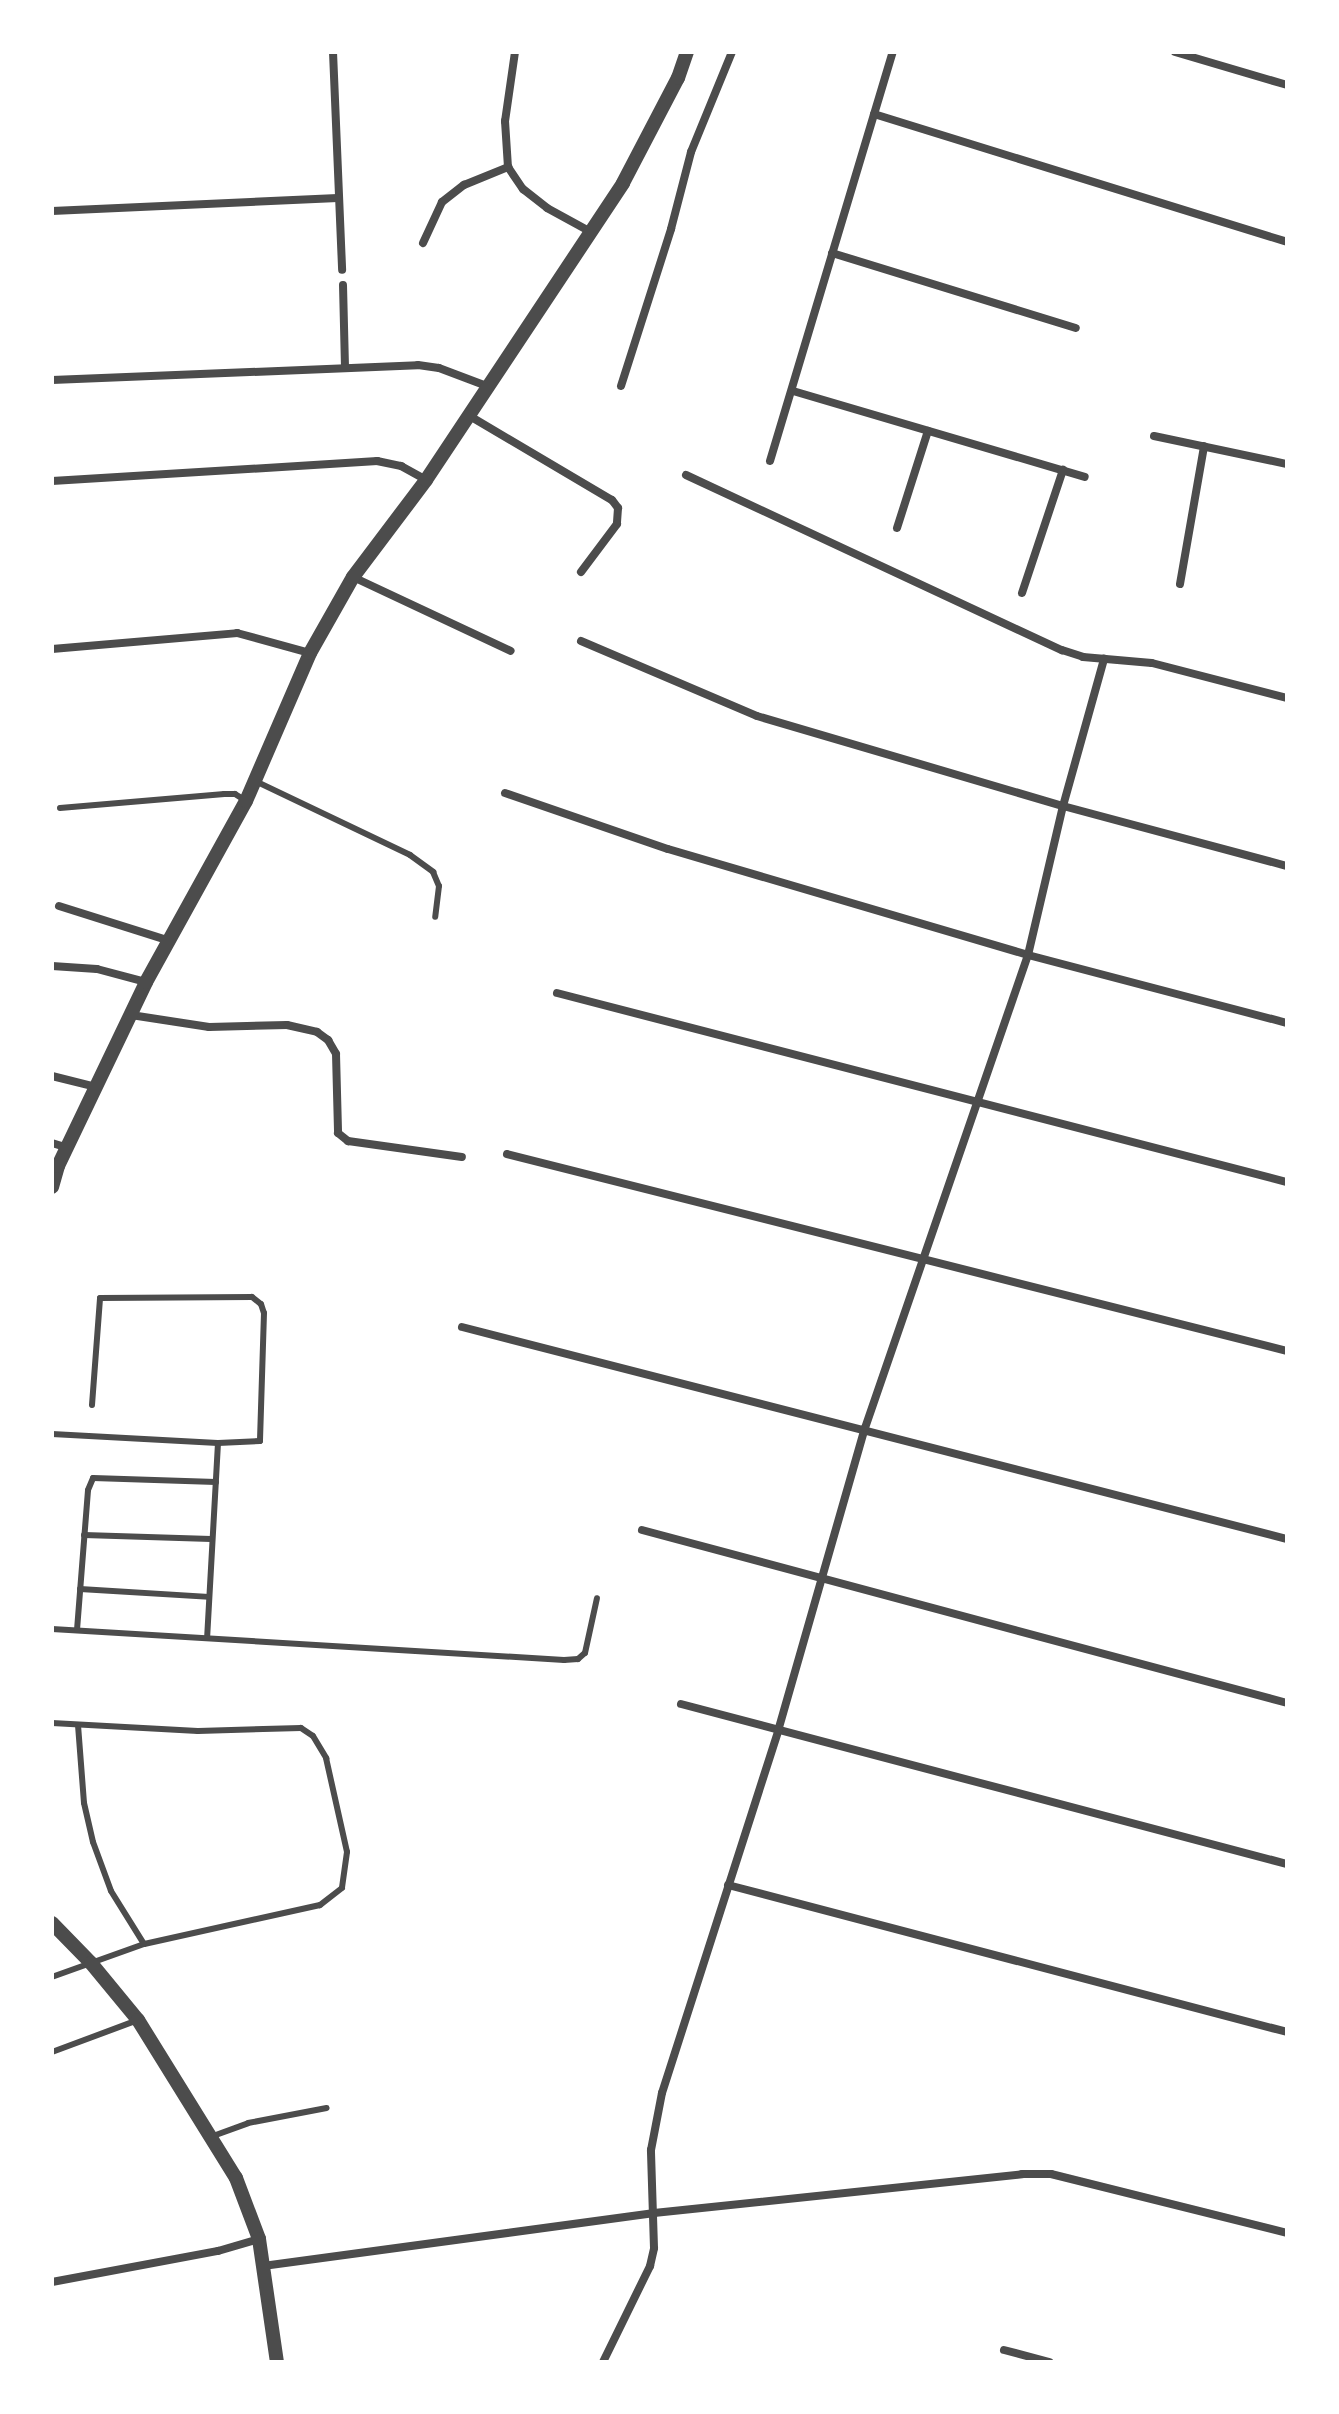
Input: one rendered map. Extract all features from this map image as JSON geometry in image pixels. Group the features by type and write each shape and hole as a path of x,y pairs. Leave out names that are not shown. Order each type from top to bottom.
{"street":[{"path":"333,52 342,270"},
{"path":"515,52 505,121 508,167 523,189 547,208 591,232"},
{"path":"52,1187 146,982 246,801 310,653 353,577 426,480 623,183 678,78 687,52"},
{"path":"621,386 671,229 691,152 732,52"},
{"path":"770,461 893,52"},
{"path":"1175,52 1287,85"},
{"path":"874,114 1285,241"},
{"path":"423,243 442,202 464,185 508,167"},
{"path":"52,211 338,198"},
{"path":"832,253 1076,328"},
{"path":"343,285 345,366"},
{"path":"52,380 345,366 439,368 487,386"},
{"path":"793,391 1085,477"},
{"path":"468,415 612,500 618,508 617,524 581,572"},
{"path":"897,528 928,431"},
{"path":"1154,436 1287,464"},
{"path":"1180,584 1204,446"},
{"path":"52,481 377,461 401,466 426,480"},
{"path":"1022,593 1063,470"},
{"path":"686,475 1062,650 1104,659 1152,663 1287,698"},
{"path":"353,577 511,651"},
{"path":"52,649 237,633 310,653"},
{"path":"581,641 757,716 1063,806 1287,866"},
{"path":"603,2362 650,2266 654,2248 654,2126 778,1731 865,1428 1028,955 1063,806 1104,659"},
{"path":"505,793 668,849 1028,955 1287,1023"},
{"path":"59,906 171,941"},
{"path":"52,966 97,969 146,982"},
{"path":"557,993 1287,1182"},
{"path":"131,1015 209,1027 287,1025 317,1032 328,1040 336,1054 338,1133 348,1141 462,1157"},
{"path":"52,1076 96,1087"},
{"path":"52,1143 69,1148"},
{"path":"507,1154 926,1257 1287,1351"},
{"path":"462,1327 865,1428 1287,1539"},
{"path":"642,1530 1287,1703"},
{"path":"681,1704 1287,1864"},
{"path":"728,1885 1287,2032"},
{"path":"52,1923 91,1963 138,2020 213,2136 236,2178 259,2239 277,2362"},
{"path":"263,2266 654,2213 1051,2174 1287,2233"},
{"path":"52,2282 218,2251 259,2239"},
{"path":"1004,2350 1049,2362"}],"lane":[{"path":"255,781 410,855 433,872 439,886 435,917"},
{"path":"60,808 224,794 235,794 246,801"},
{"path":"52,1434 218,1443 260,1441 264,1313 261,1304 252,1297 100,1298 92,1405"},
{"path":"207,1638 218,1443"},
{"path":"77,1630 88,1490 93,1478 216,1482"},
{"path":"84,1535 211,1539"},
{"path":"80,1589 209,1597"},
{"path":"52,1629 578,1659 585,1653 597,1598"},
{"path":"52,1723 198,1731 301,1728 313,1736 326,1758 347,1852 345,1875 334,1897 320,1905 144,1944 52,1977"},
{"path":"78,1725 84,1803 93,1842 111,1891 144,1944"},
{"path":"52,2052 138,2020"},
{"path":"213,2136 248,2123 327,2108"}]}
